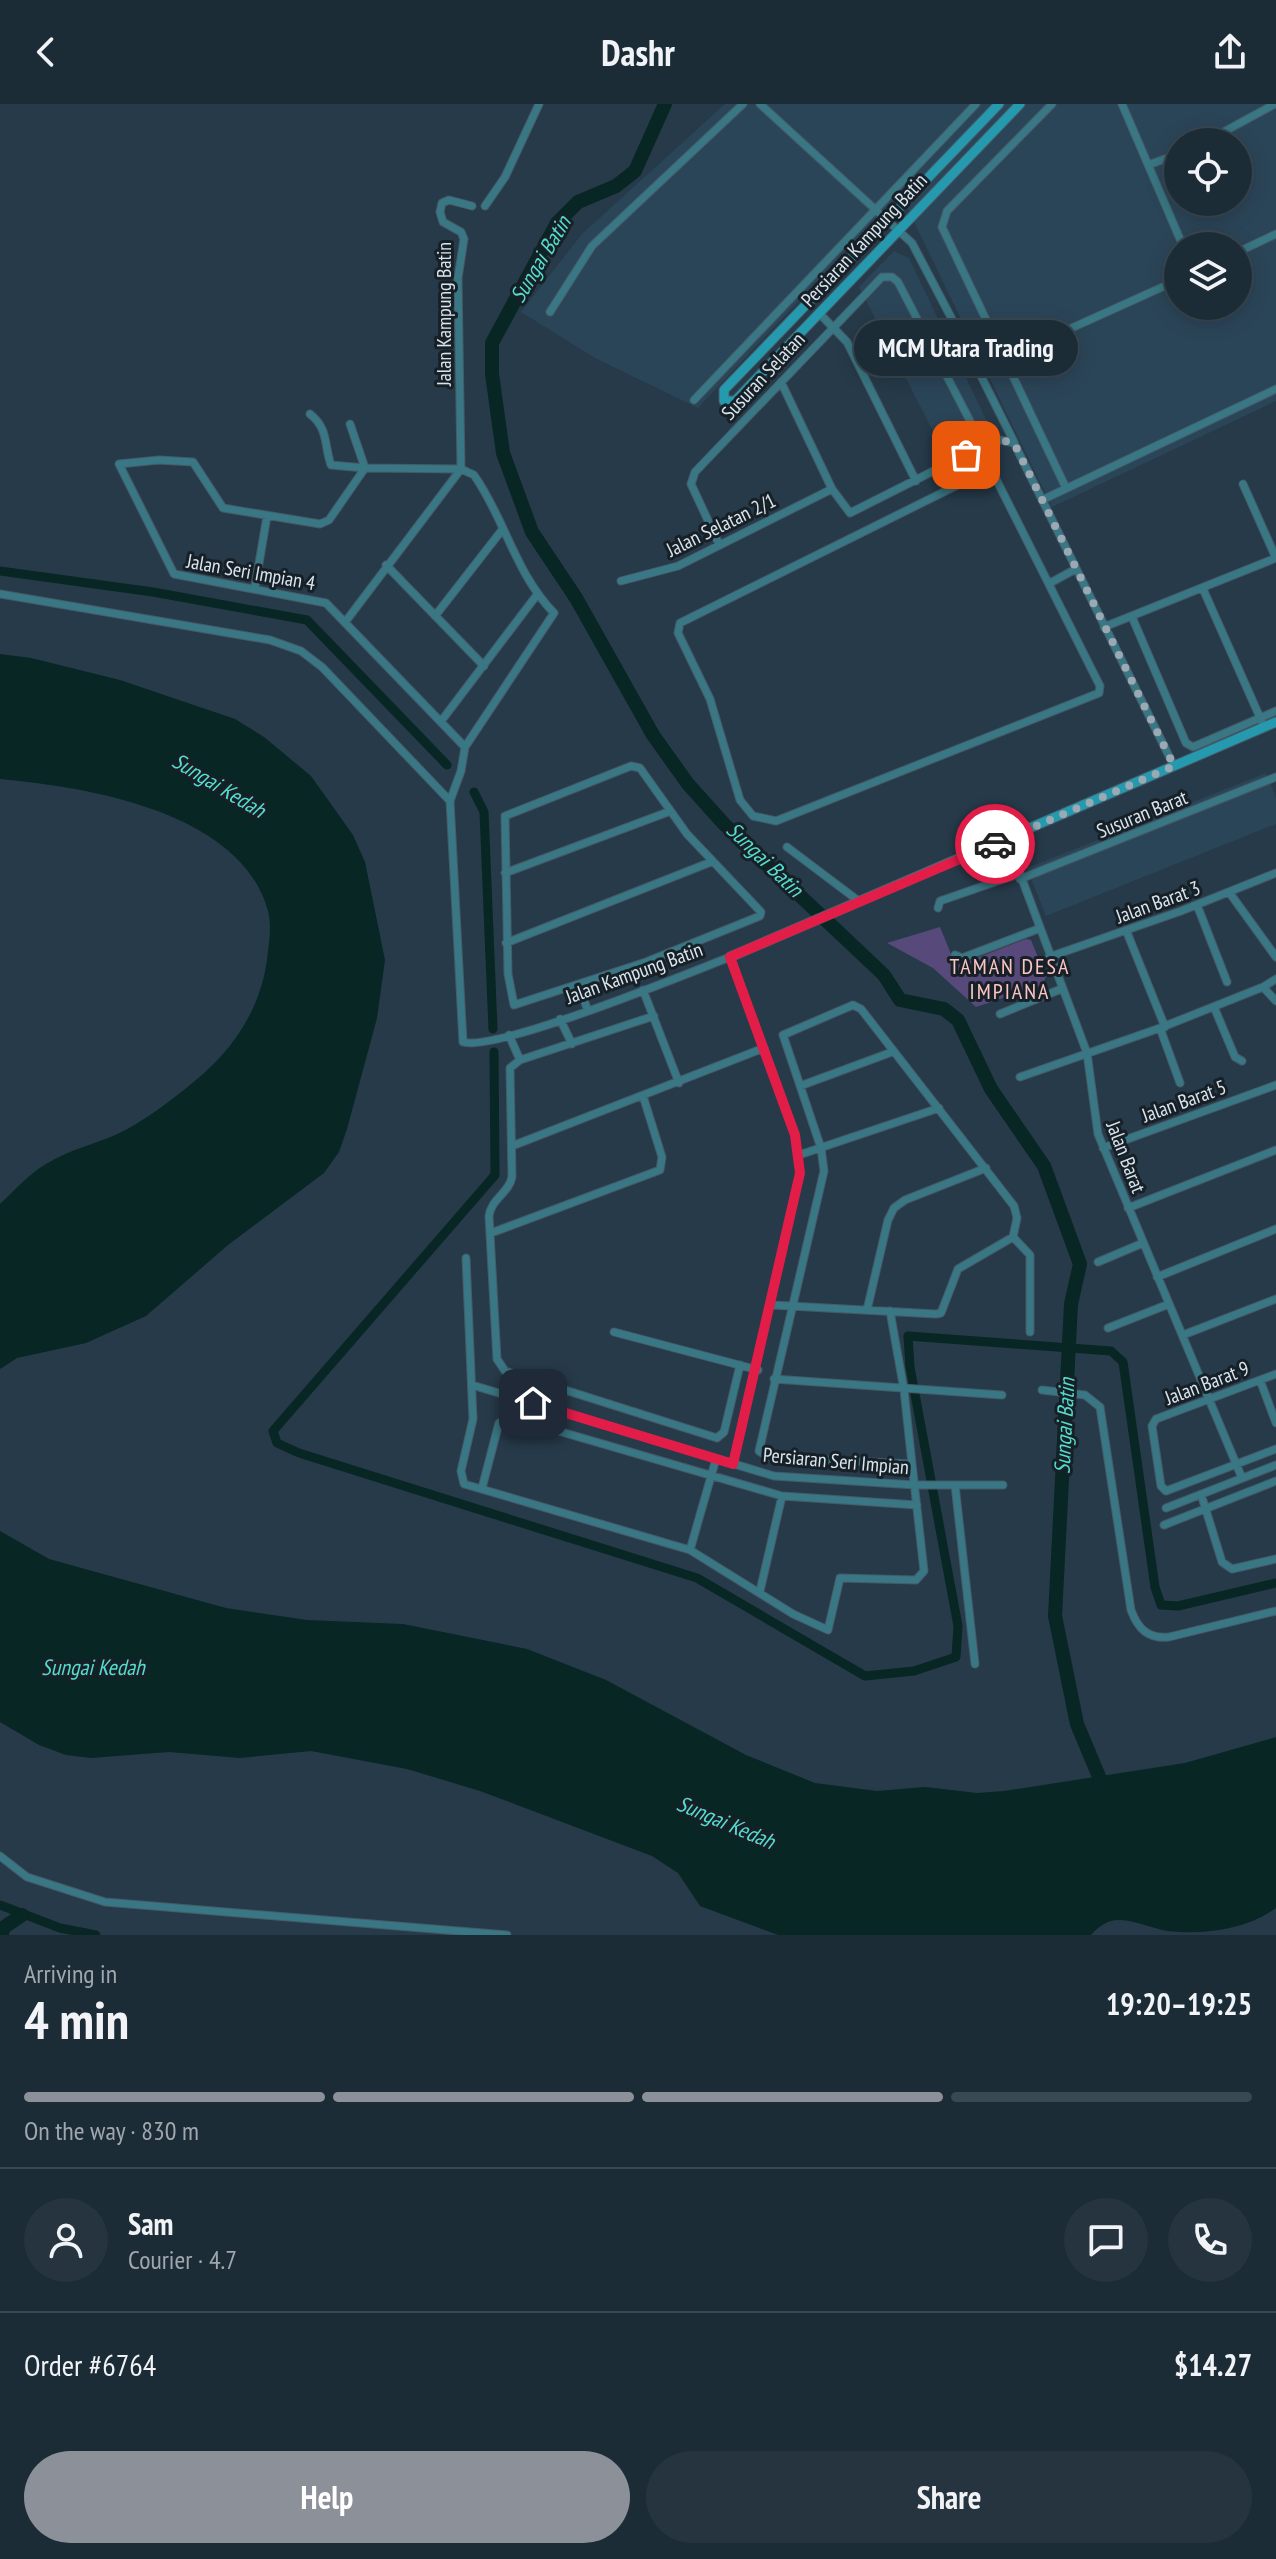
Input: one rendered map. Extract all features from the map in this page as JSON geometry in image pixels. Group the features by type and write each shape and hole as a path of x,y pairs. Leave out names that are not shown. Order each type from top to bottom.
{"street":[{"path":"485,206 505,177 539,104"},
{"path":"550,312 576,267 600,238 743,104"},
{"path":"760,104 897,229 920,255 1174,766"},
{"path":"694,400 976,104"},
{"name":"Persiaran Kampung Batin","path":"999,104 724,390 724,401 735,401 1020,104"},
{"path":"1052,104 943,220 943,233 1066,488"},
{"path":"1122,104 1151,164 1178,232"},
{"path":"1231,128 1275,104"},
{"path":"1151,164 1164,159"},
{"name":"Jalan Kampung Batin","path":"461,469 458,278 464,239 461,232 443,222 440,212 442,203 449,200 472,206"},
{"path":"1252,245 1276,234"},
{"name":"Susuran Selatan","path":"719,544 691,484 695,472 882,277 892,277 944,366 983,446"},
{"path":"1003,359 1164,286"},
{"path":"819,313 847,342 916,481"},
{"path":"944,366 964,354 965,344"},
{"path":"781,382 832,489 850,513 983,446 1000,440 1014,443"},
{"path":"1042,500 1276,389"},
{"path":"0,594 270,640 301,651 322,667 450,801 461,771 465,747 554,613 536,596 478,480 461,469 331,465 327,438 318,420 310,414"},
{"path":"350,424 365,468"},
{"name":"Jalan Seri Impian 4","path":"267,516 223,508 197,463 121,462 120,471 174,574 319,600 346,621 465,747"},
{"path":"255,587 267,516 324,523 365,468"},
{"path":"346,621 461,469"},
{"path":"981,472 993,473 1050,583 1100,686 1099,693 1093,698 776,821 761,819 746,809 740,800 710,699 678,633 680,623 981,472"},
{"path":"1104,627 1276,558 1243,484"},
{"name":"Jalan Selatan 2/1","path":"621,581 678,566 832,489"},
{"path":"435,616 502,530"},
{"path":"386,565 484,666"},
{"path":"1050,583 1074,570"},
{"path":"1203,589 1262,722"},
{"path":"442,720 536,596"},
{"path":"1132,617 1186,743 1193,747 1262,722 1276,711"},
{"name":"Jalan Kampung Batin","path":"450,801 460,1036 468,1044 486,1042 588,1011 730,957 1174,766 1262,722 1276,722"},
{"path":"631,766 640,768 668,812 711,862 761,912 760,916 579,986 514,1005 506,943 505,816 631,766"},
{"name":"Susuran Barat","path":"938,908 940,901 1019,877 1276,777"},
{"path":"505,873 668,812"},
{"name":"Jalan Barat","path":"1007,839 1038,929 1087,1053 1093,1113 1103,1148 1242,1478"},
{"path":"787,847 860,902"},
{"path":"506,943 711,862"},
{"name":"Jalan Barat 3","path":"1049,957 1197,905 1276,873"},
{"path":"1229,892 1276,957"},
{"path":"1197,905 1227,982"},
{"path":"955,955 962,958 1038,929"},
{"path":"1126,930 1180,1083"},
{"path":"730,957 799,1155 799,1185 758,1370 733,1464"},
{"path":"1020,1077 1162,1028 1276,979"},
{"path":"579,986 588,1011"},
{"path":"1263,987 1276,1001"},
{"path":"1000,1014 1061,989"},
{"path":"643,990 679,1083"},
{"path":"772,1305 790,1306 867,1310 941,1313 958,1269 1013,1237 1017,1218 1014,1206 861,1009 853,1005 784,1033 782,1039 821,1148 822,1179 790,1306 759,1443 762,1456 912,1464"},
{"path":"1214,1007 1235,1057 1242,1061"},
{"path":"654,1016 512,1065 509,1073 511,1183 489,1210 497,1359 505,1371 717,1438 724,1432 740,1365"},
{"path":"560,1019 572,1044"},
{"path":"509,1035 520,1060"},
{"path":"512,1146 764,1048"},
{"path":"800,1086 892,1052"},
{"name":"Jalan Barat 5","path":"1103,1148 1276,1085"},
{"path":"491,1233 660,1170 662,1157 643,1096"},
{"path":"799,1155 939,1108"},
{"path":"1128,1208 1276,1150"},
{"path":"867,1310 888,1220 894,1208 905,1200 986,1168"},
{"path":"1157,1277 1276,1229"},
{"path":"1013,1237 1030,1255 1030,1332"},
{"path":"1098,1262 1143,1243"},
{"path":"466,1258 472,1427 461,1477 464,1484 690,1550 793,1614 828,1630 840,1578 916,1580 923,1576 918,1485 912,1464 907,1391 890,1311"},
{"path":"1183,1335 1276,1299"},
{"path":"1108,1328 1169,1304"},
{"path":"614,1332 758,1370"},
{"name":"Jalan Barat 9","path":"1236,1464 1163,1490 1152,1426 1156,1419 1276,1374"},
{"path":"774,1379 907,1391 1002,1395"},
{"path":"1260,1380 1276,1423"},
{"name":"Persiaran Seri Impian","path":"472,1385 784,1477 918,1485 1003,1485"},
{"path":"1042,1390 1092,1398 1102,1413 1131,1610 1138,1626 1152,1637 1169,1637 1276,1611"},
{"path":"482,1488 499,1423 506,1418 782,1496 917,1505"},
{"path":"1236,1464 1276,1449"},
{"path":"690,1550 716,1459"},
{"path":"1166,1508 1276,1465"},
{"path":"1164,1525 1276,1481"},
{"path":"955,1485 975,1664"},
{"path":"1201,1494 1222,1562 1232,1569 1276,1559"},
{"path":"760,1591 782,1496"},
{"path":"0,1856 27,1877 105,1902 507,1935"}],"shaded area":[{"path":"725,104 1276,104 1276,401 1052,507 900,193 698,408 595,358 521,312 582,234"},
{"path":"894,251 909,258 1001,451 955,474 859,287"},
{"path":"1266,773 1276,798 1276,824 1046,916 1027,868"},
{"path":"940,927 956,966 1026,939 1031,940 1046,977 1042,985 976,1007 933,968 887,943"}],"water":[{"name":"Sungai Kedah","path":"0,654 31,658 120,680 235,719 264,737 311,776 353,835 365,862 385,960 377,1018 347,1129 339,1152 324,1173 228,1245 146,1316 86,1343 17,1358 0,1369 0,1204 46,1164 113,1136 149,1116 215,1062 237,1037 253,1008 264,977 270,929 268,911 252,877 227,849 194,827 156,810 115,798 0,779"},
{"name":"Sungai Kedah","path":"0,1531 49,1559 226,1608 307,1620 403,1624 527,1649 606,1680 746,1755 815,1783 877,1791 925,1787 977,1793 1004,1791 1185,1763 1276,1737 1276,1908 1238,1926 1195,1932 1167,1931 1118,1920 1103,1924 1091,1935 778,1935 700,1906 678,1873 652,1856 480,1791 407,1769 311,1751 240,1758 169,1752 91,1758 66,1755 39,1745 0,1722"}],"waterway":[{"name":"Sungai Batin","path":"665,104 635,171 616,186 578,202 557,223 492,343 492,374 503,453 532,532 576,598 653,735 688,784 724,824 884,975 900,1000 944,1009 958,1020 991,1089 1044,1166 1080,1264 1071,1304 1055,1616 1077,1724 1100,1779 1101,1796"},
{"path":"0,571 153,592 307,620 447,765"},
{"path":"474,792 484,812 493,1029"},
{"path":"494,1052 495,1175 273,1431 277,1443 299,1453 697,1578 865,1676 914,1671 956,1657 958,1626 910,1367 908,1336 1111,1351 1123,1362 1155,1587 1161,1605 1178,1606 1276,1583"},
{"path":"0,1905 60,1928 96,1935"},
{"path":"2,1935 3,1928 22,1915"}],"way so far":[{"path":"966,455 1000,440 1014,443 1074,570 1174,766 995,844"}],"place":[{"name":"MCM Utara Trading","path":"966,455"}],"district":[{"name":"TAMAN DESA IMPIANA","path":"1010,978"}],"route":[{"path":"533,1403 733,1464 758,1370 800,1173 795,1135 730,957 995,844"}]}
